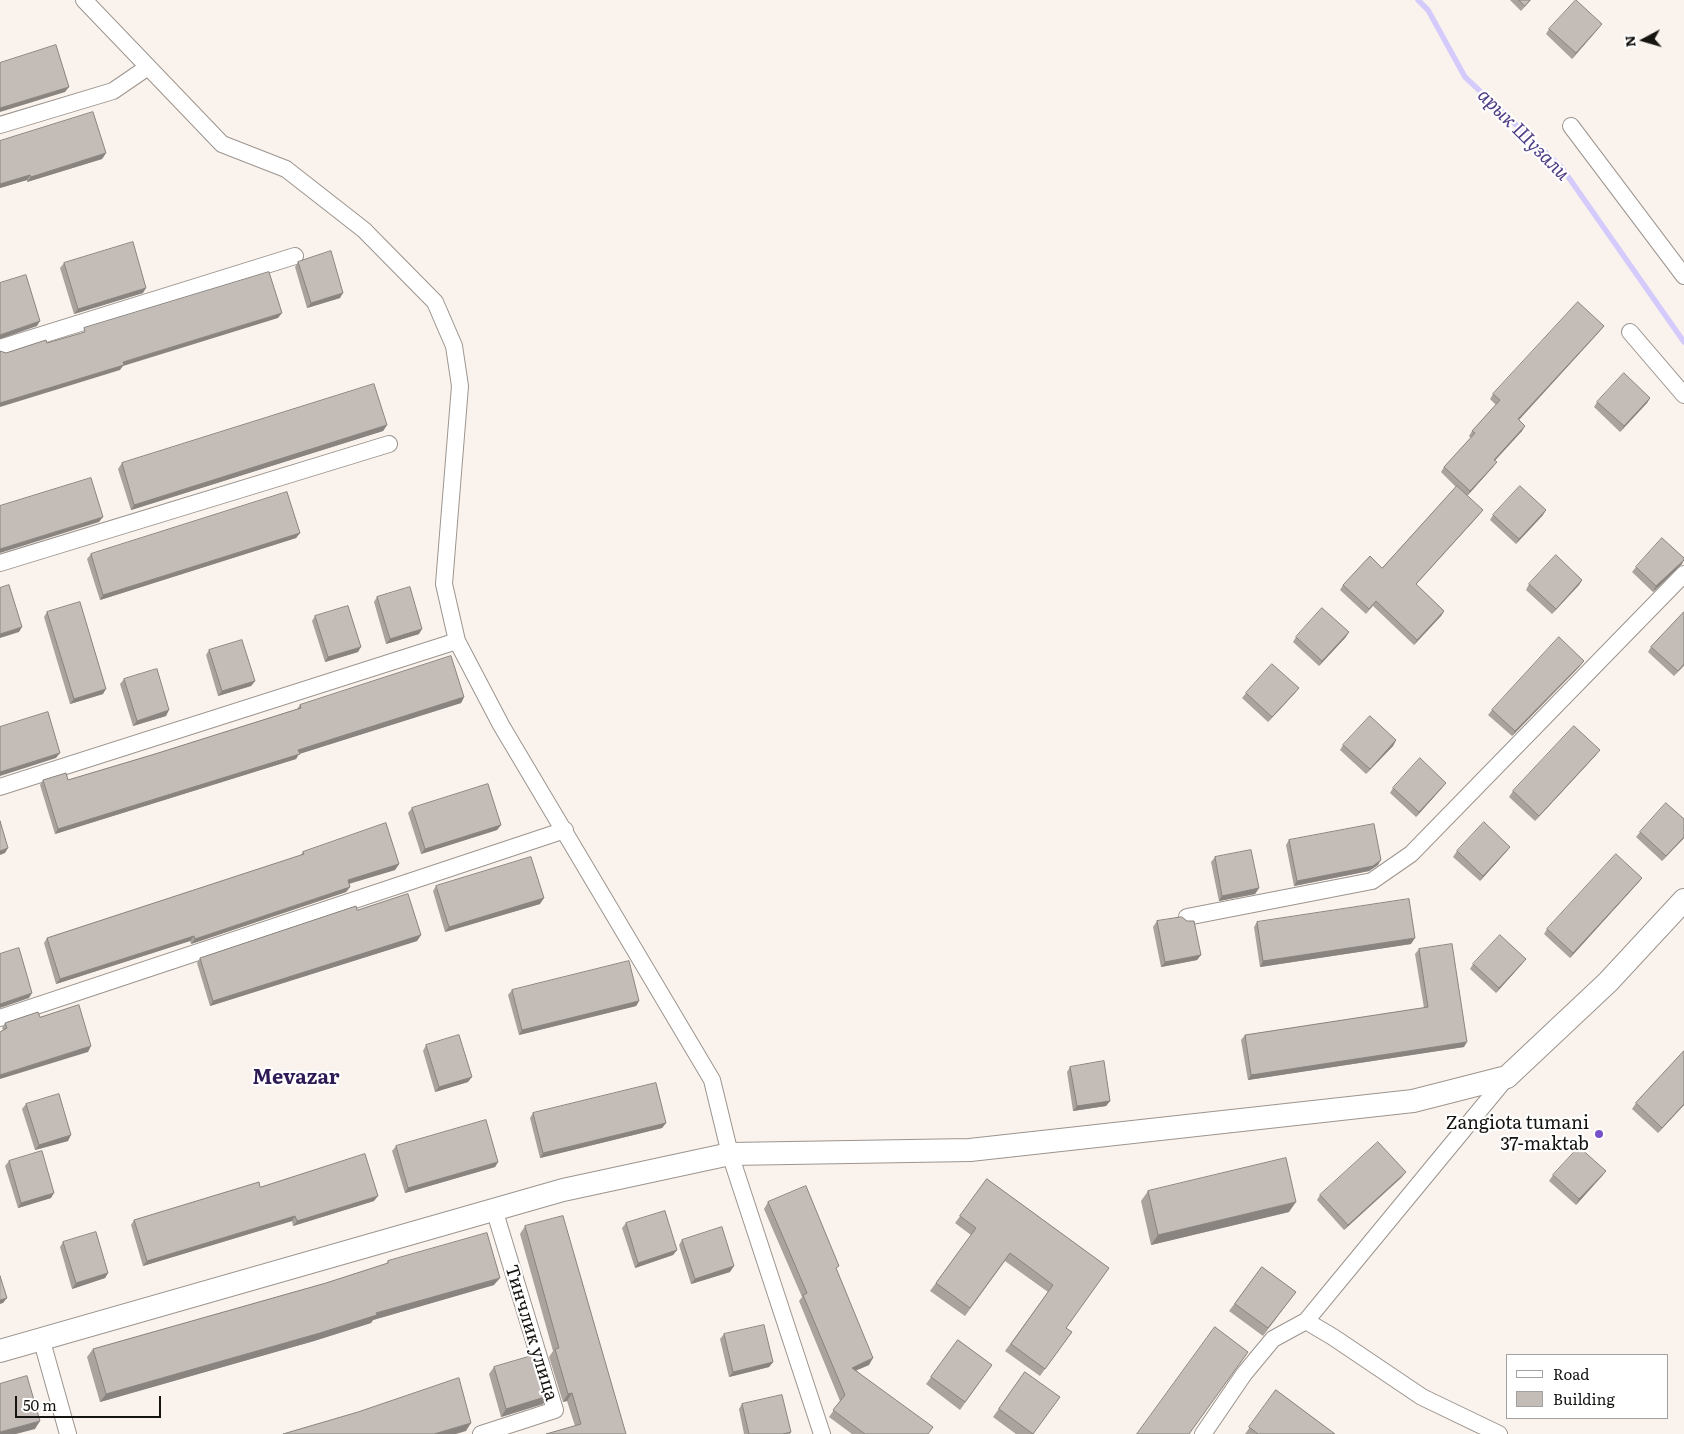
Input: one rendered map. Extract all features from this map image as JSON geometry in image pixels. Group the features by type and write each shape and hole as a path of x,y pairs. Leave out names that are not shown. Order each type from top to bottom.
{"main road":[{"path":"0,1351 564,1190 730,1154 970,1150 1413,1100 1507,1077 1608,982 1684,900"}],"street":[{"path":"84,0 222,144 286,169 364,230 435,302 454,346 460,386 444,584 458,641 501,725 712,1080 730,1154 822,1434"},
{"path":"0,125 113,90 148,67"},
{"path":"1571,126 1684,276"},
{"path":"0,348 295,256"},
{"path":"1630,332 1684,395"},
{"path":"0,563 389,444"},
{"path":"1187,917 1372,881 1404,860 1684,574"},
{"path":"0,786 458,641"},
{"path":"0,1018 565,830"},
{"path":"1211,1431 1244,1374 1273,1339 1306,1321 1507,1077"},
{"name":"Тинчлик улица","path":"481,1434 555,1410 494,1210"},
{"path":"1306,1321 1422,1397 1499,1434"},
{"path":"41,1338 68,1434"}],"building":[{"path":"1519,0 1530,0 1525,6"},
{"path":"1576,0 1602,24 1576,53 1549,29"},
{"path":"56,45 69,87 0,108 0,63"},
{"path":"93,112 106,153 31,177 30,175 0,184 0,141"},
{"path":"133,242 146,288 78,309 64,263"},
{"path":"331,251 343,293 311,303 298,262"},
{"path":"269,272 282,313 123,362 124,365 0,403 0,351 6,353 46,340 47,343 85,332 84,328"},
{"path":"26,275 40,321 0,335 0,283"},
{"path":"1578,302 1604,326 1518,419 1525,426 1494,460 1497,462 1470,491 1444,467 1475,433 1472,431 1500,400 1493,394"},
{"path":"1624,373 1650,398 1624,426 1597,402"},
{"path":"374,384 387,425 134,505 122,463"},
{"path":"91,478 103,517 0,549 0,506"},
{"path":"1457,486 1483,510 1416,584 1444,611 1417,640 1376,601 1369,609 1343,585 1370,556 1382,568"},
{"path":"1520,486 1546,510 1519,539 1493,515"},
{"path":"287,492 300,533 103,595 91,554"},
{"path":"1662,538 1684,560 1656,586 1636,567"},
{"path":"1556,555 1582,580 1556,609 1529,584"},
{"path":"9,585 22,627 0,634 0,588"},
{"path":"410,587 422,629 390,639 377,597"},
{"path":"80,602 106,689 74,699 47,612"},
{"path":"348,606 361,647 328,657 315,616"},
{"path":"1322,608 1349,632 1322,661 1296,637"},
{"path":"1684,612 1684,664 1678,671 1651,647"},
{"path":"1559,637 1584,661 1515,731 1492,710"},
{"path":"242,640 255,681 222,691 209,650"},
{"path":"451,656 464,697 298,750 300,754 58,829 43,780 66,773 68,780 155,754 301,708 300,705"},
{"path":"1272,664 1299,688 1272,717 1246,693"},
{"path":"157,669 169,710 137,721 124,679"},
{"path":"48,712 60,753 0,772 0,727"},
{"path":"1370,716 1396,740 1370,769 1343,745"},
{"path":"1574,726 1600,750 1539,816 1513,791"},
{"path":"1420,758 1446,783 1419,812 1393,788"},
{"path":"488,784 501,825 425,849 412,808"},
{"path":"1666,803 1684,819 1684,837 1666,856 1640,832"},
{"path":"0,821 8,848 0,851"},
{"path":"1484,822 1510,847 1483,876 1457,851"},
{"path":"386,823 399,864 348,880 350,887 195,939 194,936 60,979 47,938 304,854 303,852"},
{"path":"1374,824 1381,860 1373,866 1297,881 1289,840"},
{"path":"1251,850 1259,888 1222,896 1215,857"},
{"path":"1616,854 1642,878 1573,953 1547,929"},
{"path":"531,857 544,898 449,927 436,886"},
{"path":"408,894 421,935 213,1001 200,958 356,906 357,910"},
{"path":"1409,899 1415,938 1263,961 1257,922"},
{"path":"1182,917 1187,921 1194,921 1201,955 1165,962 1157,921"},
{"path":"1500,935 1526,959 1499,988 1473,964"},
{"path":"1452,944 1467,1042 1251,1075 1245,1035 1428,1007 1419,949"},
{"path":"19,948 32,993 0,1004 0,954"},
{"path":"629,961 639,1001 522,1030 512,990"},
{"path":"79,1005 91,1046 0,1075 0,1032 7,1028 5,1023 38,1012 40,1017"},
{"path":"459,1035 472,1077 439,1087 426,1045"},
{"path":"1684,1051 1684,1104 1662,1128 1636,1103"},
{"path":"1104,1061 1110,1101 1077,1106 1070,1067"},
{"path":"656,1083 666,1123 543,1153 533,1113"},
{"path":"59,1094 71,1135 39,1145 26,1104"},
{"path":"486,1120 498,1162 408,1188 396,1146"},
{"path":"1378,1142 1406,1172 1348,1225 1320,1195"},
{"path":"1579,1147 1606,1171 1579,1199 1553,1175"},
{"path":"42,1151 54,1193 21,1203 9,1161"},
{"path":"365,1154 378,1196 297,1221 295,1216 147,1261 134,1220 259,1182 260,1187"},
{"path":"1286,1158 1296,1202 1158,1235 1148,1191"},
{"path":"987,1179 1109,1268 1066,1328 1072,1332 1045,1369 1011,1344 1053,1285 1010,1253 970,1308 936,1283 976,1228 960,1216"},
{"path":"806,1186 839,1266 836,1268 873,1358 852,1368 933,1427 928,1434 865,1434 833,1410 845,1395 803,1295 807,1293 768,1202"},
{"path":"665,1211 677,1250 638,1263 626,1223"},
{"path":"563,1216 626,1434 546,1434 581,1424 572,1393 568,1394 555,1349 559,1348 525,1226"},
{"path":"722,1227 734,1266 695,1279 682,1240"},
{"path":"96,1232 108,1273 76,1283 63,1242"},
{"path":"487,1233 500,1278 376,1313 377,1315 320,1333 106,1394 93,1349 326,1283 388,1263 388,1261"},
{"path":"1262,1267 1296,1292 1268,1328 1235,1304"},
{"path":"0,1276 7,1298 0,1300"},
{"path":"764,1325 773,1362 733,1372 724,1334"},
{"path":"1215,1327 1248,1352 1189,1434 1137,1434"},
{"path":"958,1340 992,1365 965,1402 931,1377"},
{"path":"535,1355 548,1396 506,1409 494,1367"},
{"path":"1025,1372 1060,1397 1033,1434 999,1409"},
{"path":"27,1376 40,1421 0,1432 0,1384"},
{"path":"459,1378 471,1423 434,1434 283,1434 358,1412"},
{"path":"1276,1390 1335,1434 1258,1434 1249,1427"},
{"path":"782,1395 791,1432 783,1434 749,1434 742,1404"}],"waterway":[{"name":"арык Шузали","path":"1418,0 1428,10 1465,77 1562,168 1684,342"}],"place":[{"name":"Zangiota tumani 37-maktab","path":"1599,1134"}],"district":[{"name":"Mevazar","path":"296,1078"}]}
